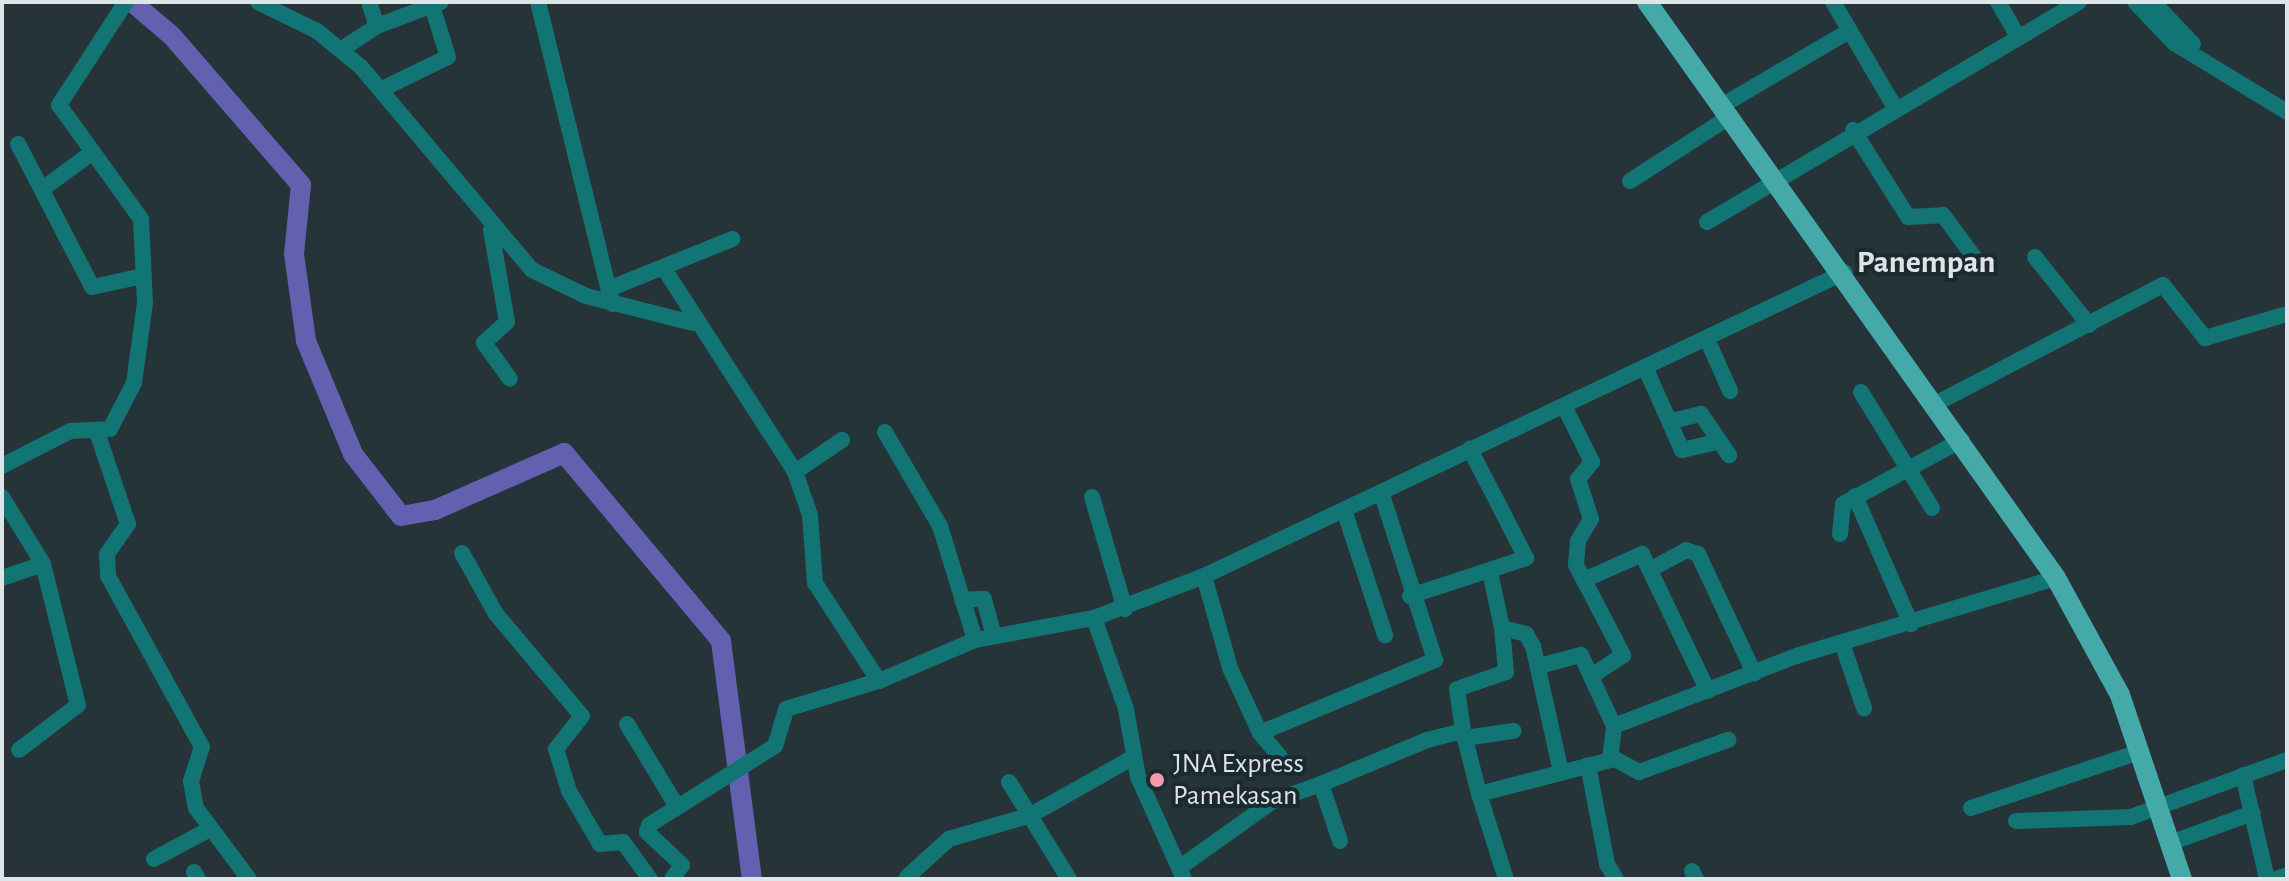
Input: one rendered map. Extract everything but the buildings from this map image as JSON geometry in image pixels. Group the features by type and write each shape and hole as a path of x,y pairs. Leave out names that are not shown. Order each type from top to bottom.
{"main road":[{"path":"1648,2 1845,272 2056,578 2120,695 2182,879"}],"street":[{"path":"258,2 342,49 382,89 491,230 532,270 693,323"},
{"path":"369,2 377,26"},
{"path":"538,2 612,296"},
{"path":"1833,2 1894,106"},
{"path":"1998,2 2018,36"},
{"path":"1707,222 1853,130 2079,2"},
{"path":"2135,2 2166,38 2283,106 2287,127"},
{"path":"2153,2 2176,31 2224,70"},
{"path":"342,49 377,26 437,4 448,57 382,89"},
{"path":"2,466 70,431 98,435 118,422 134,383 143,276 139,212 59,105 123,5"},
{"path":"1630,181 1727,111 1849,31"},
{"path":"1853,130 1911,220 1943,215 1977,261"},
{"path":"18,144 45,187 94,289 143,276"},
{"path":"45,187 93,152"},
{"path":"491,230 507,322 484,343 510,379"},
{"path":"612,296 732,239"},
{"path":"2035,257 2089,325"},
{"path":"665,270 693,323 725,360 795,472 810,515 815,583 879,681"},
{"path":"672,879 681,864 647,828 712,780 777,743 786,709 879,681 975,640 1094,618 1125,609 1204,576 1845,272"},
{"path":"1937,403 2163,285 2205,338 2287,314"},
{"path":"1707,339 1730,391"},
{"path":"1645,367 1685,452 1716,442"},
{"path":"1861,392 1913,468 1932,508"},
{"path":"1564,406 1592,462 1578,479 1591,517 1575,556 1623,655 1592,676"},
{"path":"1672,421 1701,414 1716,442 1729,455"},
{"path":"885,432 940,526 975,640"},
{"path":"98,435 128,524 105,566 202,747 191,790 208,830 249,879"},
{"path":"795,472 842,440"},
{"path":"1840,534 1840,508 1855,496 1962,440"},
{"path":"1410,596 1490,572 1526,556 1470,449"},
{"path":"1260,733 1434,661 1410,596 1381,492"},
{"path":"1855,496 1911,624"},
{"path":"2,497 43,564 78,707 19,750"},
{"path":"1092,497 1125,609"},
{"path":"1344,510 1385,635"},
{"path":"1651,569 1695,551 1754,673"},
{"path":"462,553 496,614 582,716 556,749 569,791 600,844 623,842 650,879"},
{"path":"1584,580 1638,553 1651,569 1708,691"},
{"path":"2,578 43,564"},
{"path":"1490,572 1502,628 1506,672 1457,689 1464,735 1479,794 1506,879"},
{"path":"1204,576 1220,616 1226,658 1260,733 1280,757"},
{"path":"1614,726 1842,643 2056,578"},
{"path":"962,600 984,599 994,636"},
{"path":"1094,618 1126,709 1134,757 1182,874 1273,801 1464,735 1513,731"},
{"path":"1502,628 1529,636 1539,666 1561,772"},
{"path":"1842,643 1864,708"},
{"path":"1539,666 1578,653 1614,726 1613,758"},
{"path":"627,724 676,805"},
{"path":"1479,794 1613,758 1639,772 1728,740"},
{"path":"1971,808 2139,752"},
{"path":"907,877 949,839 1031,815 1134,757"},
{"path":"2016,821 2120,819 2287,760"},
{"path":"1588,765 1607,864 1616,879"},
{"path":"2243,775 2267,879"},
{"path":"1009,782 1069,879"},
{"path":"1321,784 1340,841"},
{"path":"2170,843 2253,813"},
{"path":"154,859 208,830"},
{"path":"2276,879 2287,875"}],"waterway":[{"path":"132,2 172,36 301,185 294,254 306,341 353,454 401,516 435,510 564,453 721,641 752,879"}],"place":[{"name":"JNA Express Pamekasan","path":"1157,780"}],"district":[{"name":"Panempan","path":"1926,262"}]}
